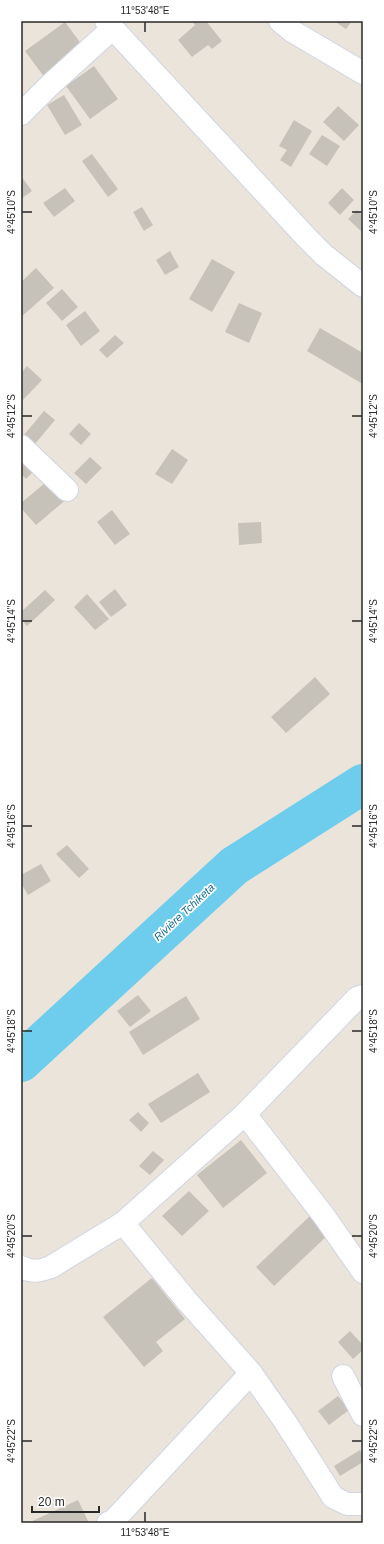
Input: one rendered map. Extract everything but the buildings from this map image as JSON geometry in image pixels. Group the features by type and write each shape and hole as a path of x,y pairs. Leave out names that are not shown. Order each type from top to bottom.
{"street":[{"path":"280,21 292,31 363,73"},
{"path":"21,114 110,25 306,237 324,255 360,277"},
{"path":"21,446 67,490"},
{"path":"21,1267 28,1271 39,1271 51,1267 123,1223 245,1114 357,998 363,996"},
{"path":"245,1114 324,1216 363,1272"},
{"path":"123,1223 187,1301 251,1373 286,1423 333,1497 347,1504 363,1504"},
{"path":"108,1523 114,1520 124,1510 251,1373"},
{"path":"343,1376 363,1415"}],"waterway":[{"name":"Rivière Tchiketa","path":"21,1062 234,866 363,784"}]}
